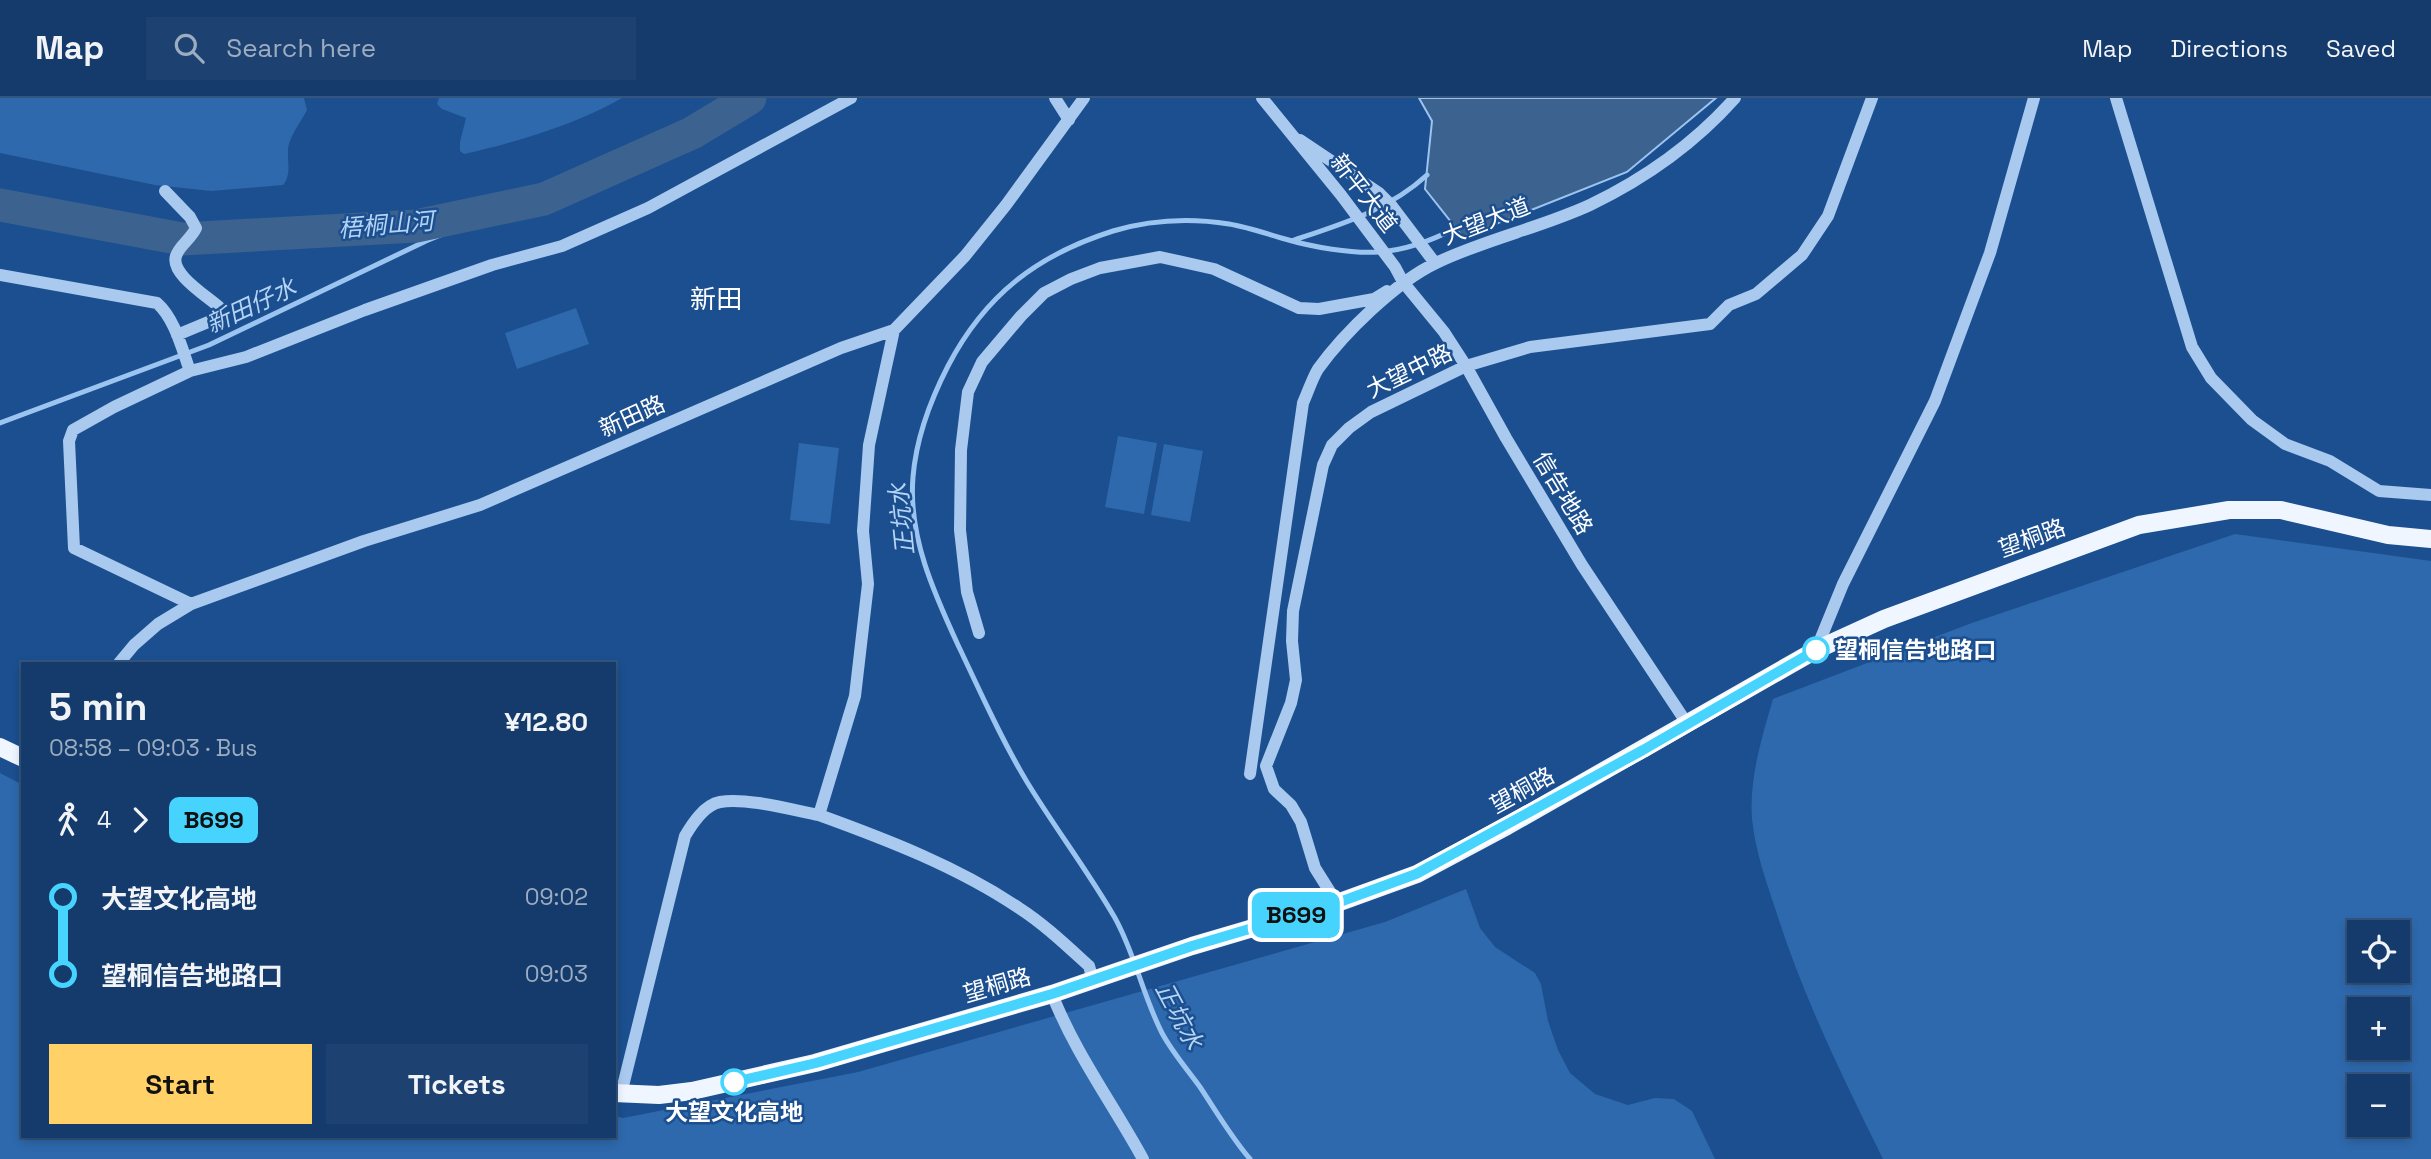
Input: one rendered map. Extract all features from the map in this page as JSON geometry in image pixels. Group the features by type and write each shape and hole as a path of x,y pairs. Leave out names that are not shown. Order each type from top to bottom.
{"main road":[{"name":"望桐路","path":"618,1094 692,1091 792,1069 1052,994 1337,903 1416,874 1507,826 1816,650 1884,619 2139,525 2229,510 2281,510 2388,534 2431,539"},
{"path":"0,747 21,757"}],"street":[{"path":"191,604 74,548 69,441 73,430 190,371 246,358 365,310 479,269 562,246 648,208 851,98"},
{"path":"1055,98 1069,120"},
{"name":"新田路","path":"120,662 158,624 191,604 364,541 480,505 841,348 894,330 965,256 1084,98"},
{"name":"新平大道","path":"1262,98 1341,195 1395,267 1403,282"},
{"name":"大望大道","path":"1250,774 1303,402 1317,370 1350,332 1403,282 1435,263 1588,206 1630,184 1668,159 1703,130 1735,98"},
{"name":"大望中路","path":"1337,903 1315,869 1301,822 1291,804 1274,789 1266,766 1294,692 1296,680 1292,640 1293,611 1323,465 1332,446 1349,428 1371,412 1466,366 1530,347 1710,324 1729,304 1756,294 1802,255 1828,216 1872,98"},
{"path":"1816,650 1843,584 1935,401 1990,253 2034,98"},
{"path":"2116,98 2192,347 2211,378 2252,420 2286,444 2330,461 2379,491 2431,495"},
{"name":"新平大道","path":"1288,132 1368,185 1391,205 1435,263"},
{"path":"165,191 190,217 196,228 176,255 175,266 183,277 219,307 220,311 213,320 177,335"},
{"path":"979,633 967,592 960,530 962,439 968,392 982,362 1044,293 1100,268 1160,257 1214,269 1299,309 1318,309 1374,299 1403,282"},
{"path":"0,275 157,303 164,309 177,335 190,371"},
{"name":"信告地路","path":"1403,282 1444,332 1466,366 1582,565 1688,724"},
{"path":"819,815 855,696 868,584 863,531 869,445 894,330"},
{"path":"618,1094 685,836 694,820 718,802 748,803 819,815 882,837 961,874 1021,908 1089,966 1093,979"},
{"path":"1052,994 1081,1057 1120,1116 1143,1159"}],"shaded area":[{"path":"0,98 304,98 307,110 288,146 288,175 283,185 211,191 155,185 0,153"},
{"path":"439,98 622,98 545,132 464,154 460,151 460,142 466,118 442,109 437,104"},
{"path":"1419,98 1716,98 1627,172 1463,237 1425,189 1432,121"},
{"path":"576,308 589,344 517,369 505,333"},
{"path":"1118,436 1157,443 1144,514 1105,507"},
{"path":"799,443 839,448 830,524 790,520"},
{"path":"1164,444 1203,451 1190,522 1151,515"},
{"path":"2235,534 2431,561 2431,1159 1883,1159 1811,1006 1761,865 1753,831 1752,788 1773,699 1969,624"},
{"path":"0,773 21,784 21,1138 616,1138 616,1116 623,1118 858,1072 1385,922 1466,889 1480,928 1495,947 1535,973 1541,984 1548,1021 1558,1050 1570,1073 1595,1094 1628,1105 1655,1098 1674,1099 1692,1111 1715,1159 0,1159"}],"waterway":[{"name":"梧桐山河","path":"0,205 182,239 416,226 544,199 692,133 750,98"},
{"path":"1294,240 1381,207 1427,175"},
{"name":"新田仔水","path":"0,423 209,345 426,241 511,206"},
{"name":"正坑水","path":"1250,1159 1166,1040 1115,918 1017,766 958,645 932,585 919,542 913,499 917,449 930,406 948,366 979,318 996,298 1016,281 1060,252 1086,241 1141,224 1200,221 1236,225 1319,247 1379,252 1419,244 1456,228"}],"bus line":[{"name":"B699","path":"734,1082 816,1063 1052,994 1192,946 1337,903 1416,874 1643,750 1816,650"}],"place":[{"name":"望桐信告地路口","path":"1816,650"},
{"name":"大望文化高地","path":"734,1082"}],"district":[{"name":"新田","path":"716,299"}]}
